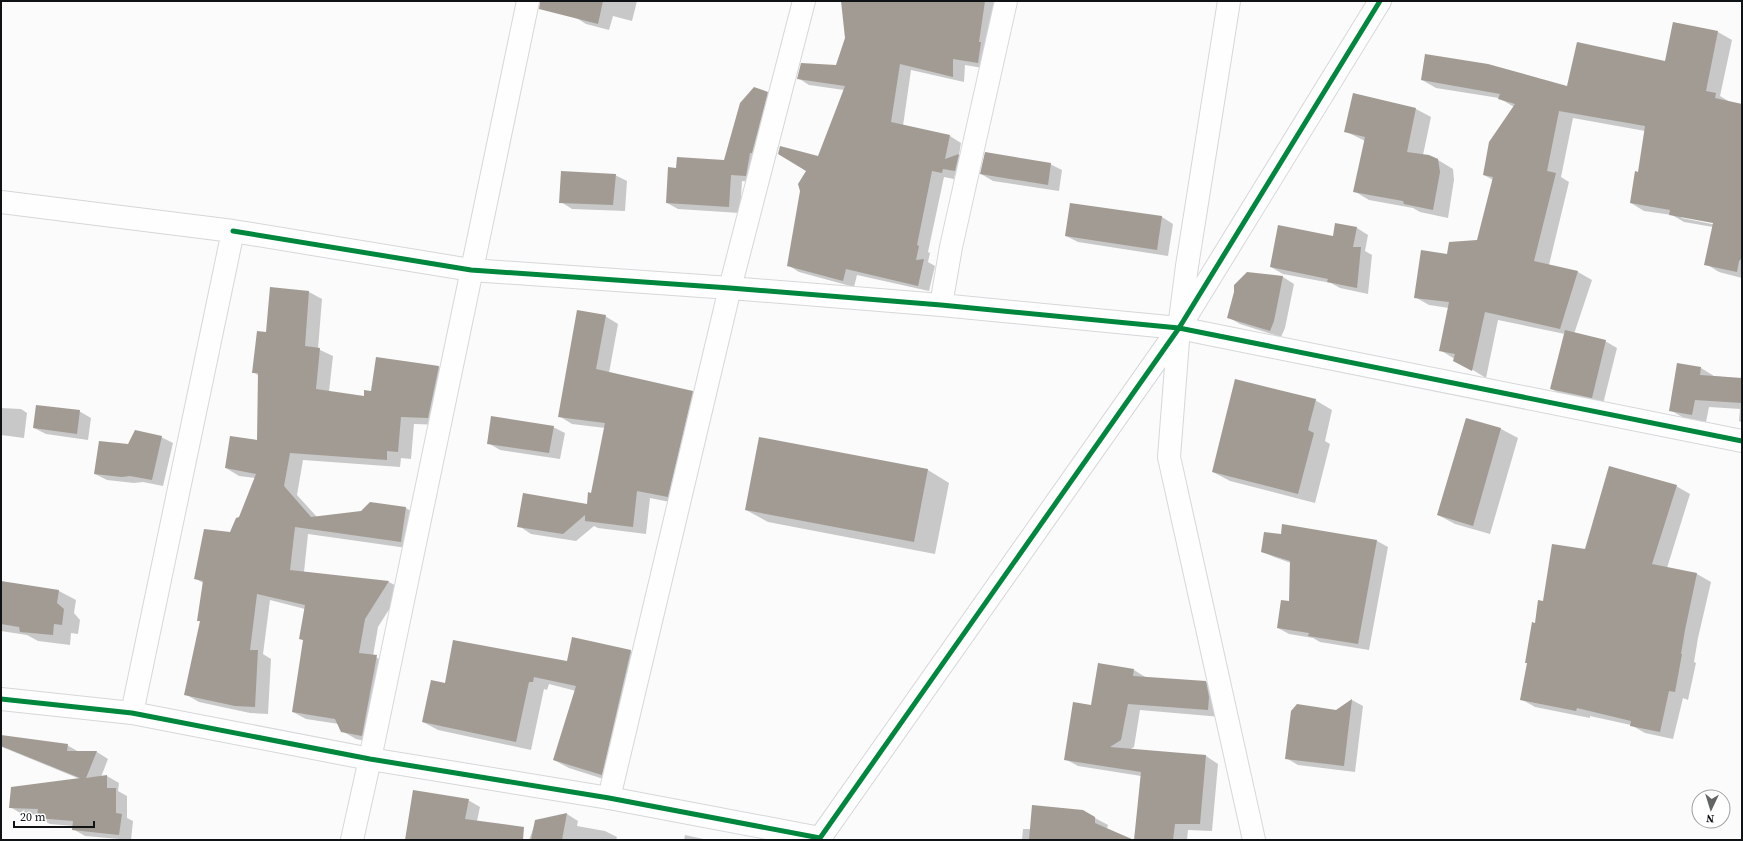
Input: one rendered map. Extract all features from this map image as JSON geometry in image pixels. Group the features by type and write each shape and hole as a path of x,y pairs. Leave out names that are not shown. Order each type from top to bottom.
{"street":[{"path":"352,840 528,1"},
{"path":"609,798 730,288 804,1"},
{"path":"941,305 951,247 1006,1"},
{"path":"1229,1 1187,266 1179,328 1168,458 1254,840"},
{"path":"1,699 132,714 370,759 609,798 820,839 1179,328 1380,1"},
{"path":"1,202 233,231 471,270 730,288 941,305 1179,328 1742,441"},
{"path":"132,714 233,231"}],"building":[{"path":"540,1 603,1 598,24 539,9"},
{"path":"841,1 985,1 979,42 981,42 978,63 953,59 953,77 900,64 891,122 950,135 945,159 959,154 955,171 943,169 942,173 932,171 917,245 919,246 916,260 924,259 918,286 846,269 843,281 787,266 800,191 798,184 806,171 778,154 780,146 818,156 845,86 797,79 801,63 836,65 845,38"},
{"path":"1673,22 1718,31 1706,91 1716,93 1715,98 1742,104 1742,258 1739,261 1737,272 1704,265 1713,223 1669,215 1670,210 1630,203 1635,171 1638,172 1645,126 1559,111 1547,171 1556,173 1534,261 1578,271 1560,329 1485,312 1472,371 1453,361 1455,354 1439,351 1449,302 1414,298 1421,250 1447,254 1449,242 1477,240 1493,177 1483,175 1489,142 1515,104 1498,99 1500,94 1421,80 1425,54 1488,64 1567,86 1577,42 1665,61"},
{"path":"754,87 768,92 752,153 750,153 746,176 731,175 729,207 666,203 668,167 676,168 677,157 724,160 740,103"},
{"path":"1353,93 1416,108 1407,152 1429,155 1438,159 1440,172 1433,210 1404,204 1403,201 1353,192 1365,137 1344,132"},
{"path":"985,152 1051,163 1048,185 980,174"},
{"path":"561,171 616,174 613,205 559,203"},
{"path":"1070,203 1162,216 1157,250 1065,236"},
{"path":"1335,223 1357,227 1353,247 1361,247 1357,288 1327,282 1328,279 1270,267 1278,225 1333,236"},
{"path":"1247,272 1283,276 1274,321 1270,331 1227,318 1234,292 1234,285"},
{"path":"270,287 309,291 305,346 320,348 316,389 364,396 364,390 371,391 376,357 439,366 428,418 401,417 398,452 387,451 387,460 290,453 284,486 311,517 361,511 370,502 406,507 401,542 295,527 290,570 389,581 365,619 359,653 377,655 362,736 341,732 335,719 292,712 303,640 299,639 305,605 257,594 250,650 258,650 255,707 235,706 184,695 200,621 197,621 203,581 194,579 204,529 230,532 236,518 239,517 256,474 225,468 230,436 257,440 258,373 252,373 257,331 266,332"},
{"path":"577,310 606,315 596,369 693,391 668,497 637,491 633,527 585,521 585,515 563,534 517,527 523,493 587,504 588,492 591,493 605,423 558,417"},
{"path":"1565,330 1606,340 1592,398 1550,389"},
{"path":"1677,363 1701,367 1700,375 1742,378 1742,403 1695,400 1692,415 1669,411"},
{"path":"1235,379 1316,399 1308,430 1314,433 1298,494 1212,472"},
{"path":"36,405 80,410 77,434 33,428"},
{"path":"491,416 554,426 549,453 487,444"},
{"path":"1466,418 1501,428 1473,526 1437,515"},
{"path":"135,430 162,436 152,480 130,476 122,477 94,474 99,441 128,444"},
{"path":"759,437 928,469 914,542 745,510"},
{"path":"1609,466 1677,485 1652,564 1697,573 1685,630 1675,692 1669,691 1660,732 1630,726 1631,721 1577,708 1576,711 1520,700 1527,663 1525,663 1532,622 1535,623 1538,600 1543,601 1552,544 1585,549"},
{"path":"1282,524 1377,540 1358,644 1308,636 1309,633 1277,628 1281,600 1289,601 1290,561 1261,552 1264,532 1281,534"},
{"path":"1,581 59,590 57,603 64,609 62,625 54,624 53,635 20,632 19,627 1,624"},
{"path":"572,637 631,650 602,775 553,760 576,686 534,677 533,682 529,682 516,742 422,722 431,680 445,683 453,640 567,661"},
{"path":"1098,663 1134,669 1133,676 1206,681 1209,697 1208,710 1128,704 1121,740 1110,747 1206,755 1200,824 1175,824 1173,840 1134,840 1141,772 1064,760 1073,702 1091,705"},
{"path":"1352,699 1344,766 1285,759 1291,711 1297,704 1336,710"},
{"path":"1,735 68,744 67,751 97,751 86,778 107,775 107,788 116,788 116,813 122,814 119,835 72,830 73,821 37,818 38,809 9,808 11,787 80,778 1,746"},
{"path":"413,790 469,799 465,819 524,827 523,840 405,840"},
{"path":"1032,805 1083,810 1095,817 1095,823 1134,840 1029,840"},
{"path":"567,813 562,840 531,840 535,820"}],"cycle path":[{"path":"1,699 132,713 370,759 609,798 820,838 1179,328 1380,1"},
{"path":"233,231 471,270 730,288 941,305 1179,328 1742,441"}]}
